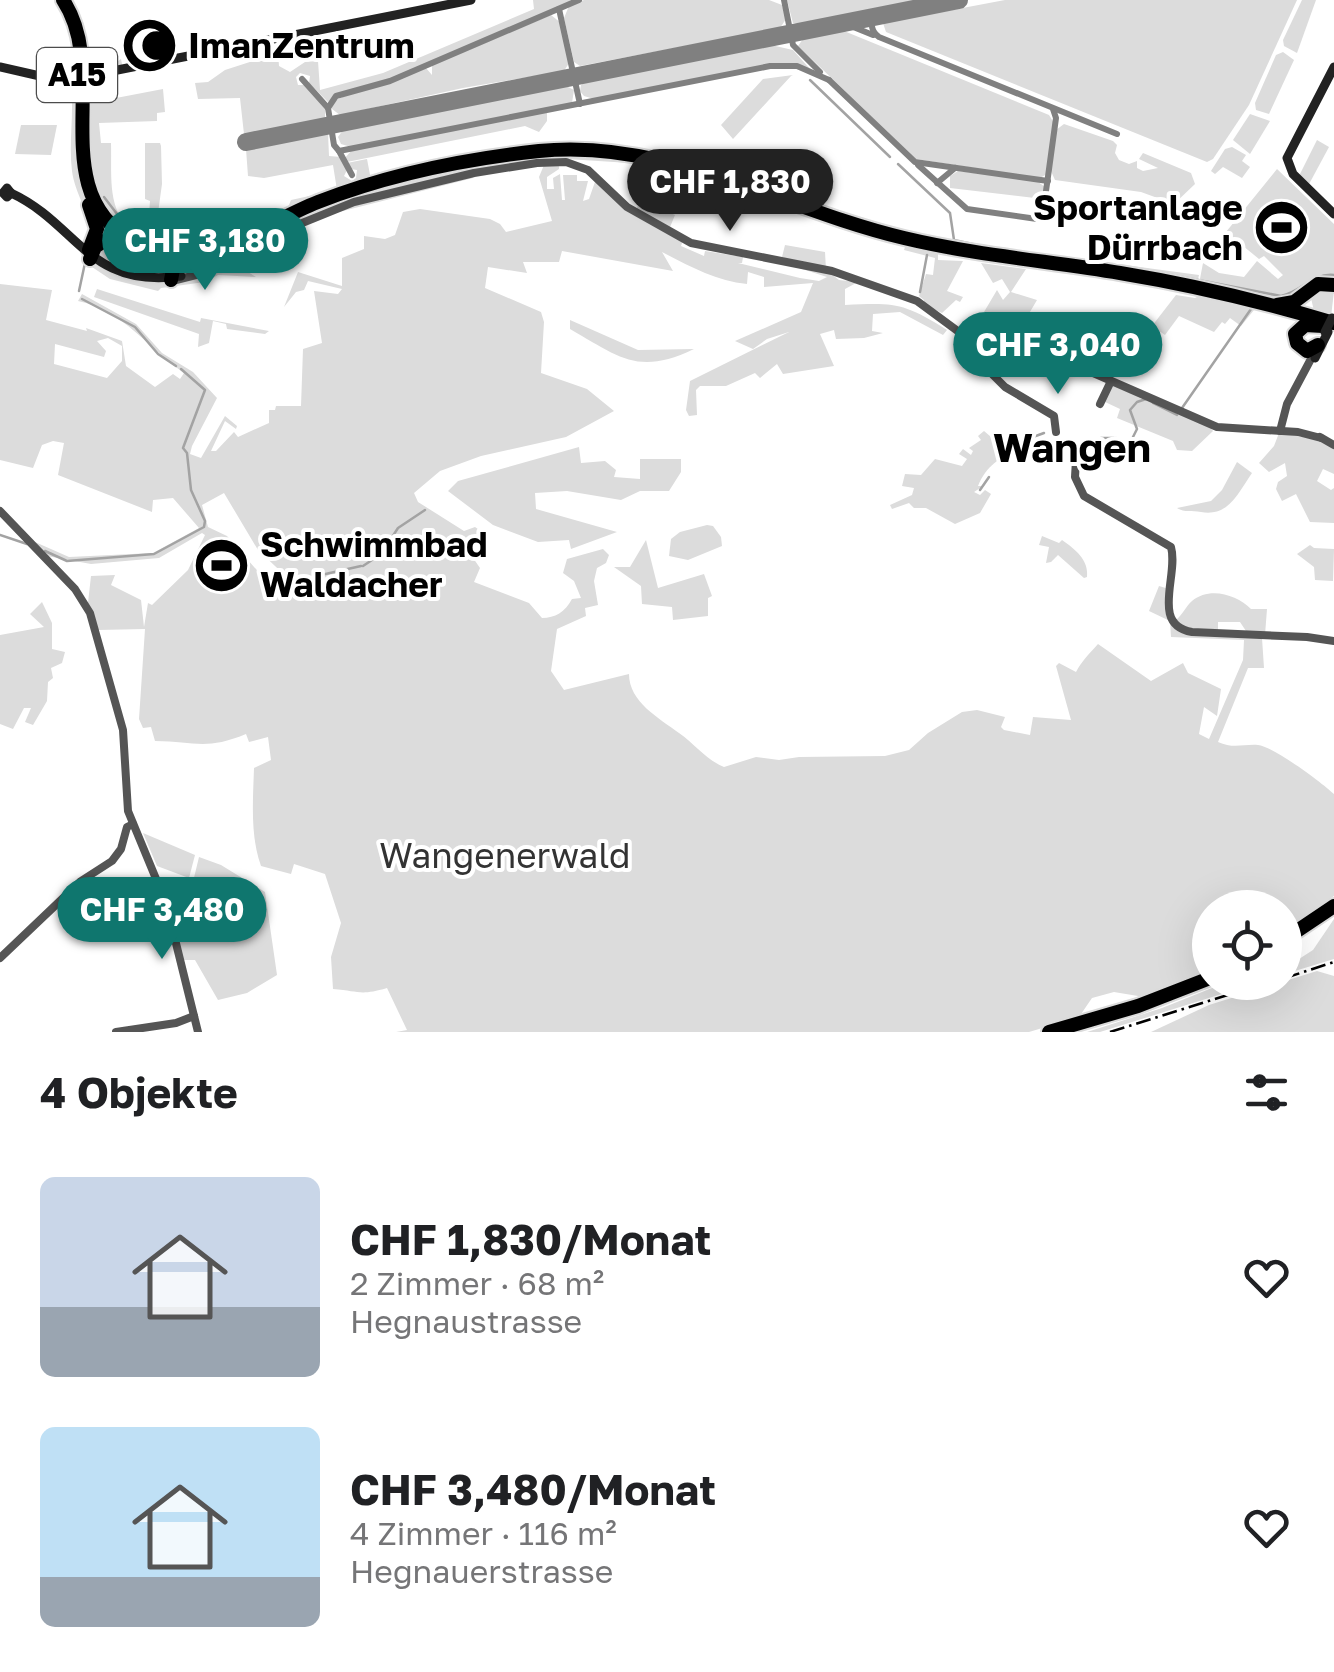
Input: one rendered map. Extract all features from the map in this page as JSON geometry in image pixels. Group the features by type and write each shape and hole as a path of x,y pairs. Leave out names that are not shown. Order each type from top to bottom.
{"highway":[{"name":"A15","path":"60,0 75,42 78,155 84,191 108,229 142,252 174,260 202,258 316,207 378,187 518,158 593,154 673,166 900,242 1262,305"},
{"name":"A15","path":"60,0 73,17 80,43 83,159 91,195 106,219 127,238 154,250 175,266 316,202 386,180 525,153 603,150 688,166 813,212 902,238 1146,278 1262,305 1321,340"},
{"path":"84,191 97,229 90,256"},
{"path":"175,266 176,230 186,222 196,222 221,238 245,236"},
{"path":"90,256 100,242 109,240 142,252"},
{"path":"1262,305 1292,304 1316,285 1334,287"},
{"path":"1262,305 1281,318 1293,344 1321,340 1309,298 1318,287 1334,287"},
{"path":"1324,928 1334,911"},
{"path":"1302,931 1334,911"},
{"path":"1060,1031 1192,987"},
{"path":"1060,1031 1152,1006 1192,989"},
{"path":"1136,1000 1160,998"},
{"path":"1060,1031 1087,1015"}],"main road":[{"path":"0,68 73,79 471,0"},
{"path":"1334,67 1287,162 1293,174 1334,214"},
{"path":"5,192 35,206 90,256 129,273 175,266"}],"street":[{"path":"175,266 224,262 280,232 338,208 423,183 526,164 578,165 596,176 625,206 691,243 832,270 916,300 959,332 1005,387 1054,416 1056,432"},
{"path":"959,332 970,325 978,326 1037,366 1062,361 1204,421 1238,428 1310,432 1334,445"},
{"path":"1280,429 1290,397 1321,340"},
{"path":"1100,404 1111,380"},
{"path":"1076,460 1075,477 1084,496 1171,547 1170,621 1182,630 1334,641"},
{"path":"0,511 75,589 88,609 124,730 125,789 133,824 168,909 198,1032"},
{"path":"0,958 84,879 112,862 127,827 133,824"},
{"path":"116,1032 194,1016"}],"green space":[{"path":"533,0 575,0 394,78 341,93 328,102 309,83 310,76 300,73 296,77 298,85 305,85 325,108 325,118 244,134 240,98 198,99 195,83 208,82 225,70 278,53 279,66 290,72 305,62 318,61 320,90 383,73 534,9"},
{"path":"584,0 769,0 782,5 786,19 780,28 580,66 574,62 564,18 569,6"},
{"path":"787,0 918,0 800,24 793,23"},
{"path":"1005,0 1297,0 1249,105 1213,159 1207,162 886,32 883,23"},
{"path":"1302,0 1316,0 1297,53 1284,46 1283,40"},
{"path":"551,15 561,23 569,63 564,71 340,115 332,109 332,103 338,99 361,90 426,68 432,75 432,65"},
{"path":"844,31 1049,115 1054,123 1047,174 1040,178 916,159 798,46 803,39"},
{"path":"771,45 793,50 810,69 790,63 773,64 594,99 580,91 587,81"},
{"path":"1283,52 1294,60 1269,114 1256,110 1255,103 1276,55"},
{"path":"90,55 90,67 121,59 123,69 87,77 90,103 163,89 165,112 157,113 157,121 99,123 101,143 111,143 117,211 133,232 147,241 150,201 145,199 145,143 161,146 162,184 154,242 166,242 172,226 185,217 222,234 231,233 287,210 291,200 337,190 333,165 264,178 248,176 246,149 328,133 329,156 341,157 347,170 344,176 352,181 357,170 347,163 367,159 371,180 494,152 557,144 620,147 739,179 740,153 756,158 753,163 757,165 743,196 724,210 736,192 645,164 567,159 475,173 473,178 339,212 337,208 259,243 264,250 257,248 232,262 256,277 218,275 205,282 158,291 110,279 89,265 100,245 119,242 101,241 88,253 98,235 97,220 119,239 96,214 88,250 83,247 88,228 72,171 72,99 69,75 65,75 71,70 71,56"},
{"path":"793,75 733,139 721,125 763,79"},
{"path":"566,86 574,90 572,103 351,147 341,144 338,137 343,130"},
{"path":"547,112 547,121 539,132 525,126 347,162 345,158 351,151"},
{"path":"1250,114 1270,121 1250,154 1233,140"},
{"path":"1064,124 1113,141 1119,160 1129,164 1137,161 1137,168 1143,171 1158,168 1139,159 1143,153 1191,173 1195,184 1174,204 1141,192 1055,180 1051,171 1056,130"},
{"path":"21,125 57,125 51,155 15,154"},
{"path":"1317,140 1329,147 1308,186 1299,176"},
{"path":"1232,147 1246,155 1242,161 1250,167 1242,178 1223,167 1215,174 1211,171 1225,149"},
{"name":"Wangenerwald","path":"559,164 559,169 547,177 547,189 554,189 553,178 560,174 562,200 563,175 577,175 577,181 588,181 583,201 589,199 596,179 635,212 641,199 675,215 668,232 683,240 681,246 704,256 705,251 743,257 742,263 738,263 819,281 827,277 799,268 782,257 785,245 825,252 826,270 839,280 858,282 845,289 845,305 898,306 947,330 943,335 900,312 873,314 872,331 883,333 836,339 834,330 820,334 834,366 783,374 777,364 760,378 755,373 726,386 700,386 696,390 697,415 689,416 686,410 690,381 789,332 767,339 753,349 735,341 801,312 813,283 764,287 764,277 748,272 747,284 724,280 662,252 673,271 562,251 559,262 523,262 527,273 488,267 485,288 541,312 541,373 587,389 614,411 566,437 481,456 440,471 414,493 418,502 464,531 475,527 485,534 471,555 480,568 474,582 529,603 542,618 555,615 572,599 581,598 574,581 563,573 567,559 603,549 609,555 606,563 597,568 594,581 598,605 585,608 586,616 557,629 551,671 564,690 629,674 634,693 646,708 724,767 756,757 779,760 885,756 909,750 962,712 977,710 1005,717 1001,727 1004,730 1030,735 1033,717 1071,720 1056,666 1059,663 1076,672 1098,644 1151,681 1183,663 1188,673 1221,689 1217,716 1204,707 1199,734 1209,739 1243,660 1244,640 1171,637 1170,621 1149,611 1159,586 1169,589 1168,615 1176,620 1199,596 1223,594 1251,609 1267,609 1265,635 1248,634 1240,622 1218,622 1218,634 1262,638 1264,668 1248,668 1218,742 1265,747 1334,794 1334,896 1302,918 1302,890 1192,890 1192,977 1144,997 1114,992 1092,998 1079,1017 1029,1032 396,1032 407,1030 387,988 365,992 333,989 331,957 341,923 325,874 294,864 291,874 261,866 253,818 254,768 271,760 268,737 249,742 246,734 209,744 155,741 151,727 143,728 139,719 145,629 98,630 88,603 91,576 115,575 111,585 141,600 144,627 148,603 152,605 188,570 205,535 202,533 159,558 91,564 47,556 35,542 69,557 153,553 199,528 173,498 153,500 152,512 58,475 64,443 42,445 33,468 0,460 0,284 52,290 46,320 122,341 126,366 155,387 173,374 180,379 184,373 122,321 78,301 82,294 136,324 162,353 193,372 217,398 192,446 190,454 201,458 225,416 236,429 225,421 211,451 216,451 234,432 238,437 269,423 269,410 276,406 301,406 303,349 322,343 314,291 338,294 342,289 308,281 304,290 296,292 284,307 298,272 342,286 342,258 364,249 364,236 385,239 395,235 403,212 420,209 490,219 506,232 552,221 539,177 544,165","holes":["108,338 122,346 122,361 107,378 54,364 55,344 104,357 106,351 97,341","224,493 258,550 292,582 269,584 227,536 208,527 202,505"]},
{"name":"Sportanlage Dürrbach","path":"1277,169 1334,224 1334,285 1289,304 1199,284 1203,263 1219,273 1244,277 1257,261 1278,279 1283,275 1264,256 1259,259 1226,232"},
{"path":"958,171 1037,181 1045,187 1043,199 950,188 950,176"},
{"path":"905,247 938,254 938,260 963,261 947,291 963,297 960,302 956,300 942,313 923,304 919,296 926,274 933,275 935,258 904,250"},
{"path":"999,248 1199,275 1197,284 998,253"},
{"path":"981,263 1026,269 1011,292 1037,300 1027,317 1051,332 1042,348 1018,331 1020,325 1011,314 994,334 986,328 993,316 984,312 997,290 1003,300 1010,292 1002,279 993,283"},
{"path":"97,289 200,322 201,318 269,331 265,334 227,329 226,324 213,321 209,343 198,347 199,334 94,297"},
{"path":"1316,291 1334,291 1331,317 1314,311 1311,298"},
{"path":"1176,295 1199,296 1254,310 1241,326 1230,318 1214,332 1179,316 1165,335 1152,326"},
{"path":"570,320 638,350 694,349 658,361 629,360 570,329"},
{"path":"1110,383 1213,431 1192,451 1177,450 1173,441 1117,418 1120,409 1103,401"},
{"path":"984,431 1004,448 1012,440 1018,448 994,463 981,479 978,486 983,486 974,492 980,495 985,490 991,494 980,513 955,524 909,503 892,509 890,505 912,495 914,488 902,486 905,474 921,475 935,459 962,466 967,459 959,454 963,449 971,455 973,451 969,448 981,440 978,436"},
{"path":"1279,433 1316,439 1334,448 1334,474 1323,469 1317,481 1334,488 1334,523 1310,522 1296,494 1282,501 1276,489 1287,476 1285,463 1269,472 1259,463 1274,446"},
{"path":"579,447 581,463 605,461 616,470 614,477 640,479 640,459 681,459 681,472 669,491 640,491 621,500 567,491 535,493 536,509 617,532 571,549 569,540 538,542 493,525 448,491 458,481"},
{"path":"1237,462 1252,473 1226,507 1211,513 1177,508 1211,501 1222,490"},
{"path":"713,526 721,537 722,546 688,560 669,556 671,539 680,532"},
{"path":"1042,536 1059,543 1062,540 1076,551 1086,565 1087,577 1058,555 1046,563 1049,547 1039,545"},
{"path":"646,540 658,588 704,574 712,596 708,598 708,616 673,620 672,607 642,604 641,586 614,567 630,567"},
{"path":"1310,545 1334,549 1333,581 1315,580 1314,567 1297,554"},
{"path":"42,602 52,623 52,649 65,652 62,663 51,668 53,678 48,682 47,701 33,725 25,722 31,708 24,708 13,729 0,724 0,635 44,627 30,614"},
{"path":"143,833 195,855 189,878 157,866"},
{"path":"199,857 221,865 265,892 277,975 247,993 218,1000 195,960 183,960 165,891 182,891 183,884 192,886"},
{"path":"1334,919 1334,959 1302,969 1302,957 1313,950"},
{"path":"1317,971 1334,976 1334,1032 1151,1032 1225,1000 1302,1000 1302,976"},
{"path":"1192,996 1192,1000 1203,1000 1100,1032 1087,1032"}],"waterway":[{"path":"810,80 890,157"},
{"path":"898,164 950,213 954,240 991,248"},
{"path":"104,197 127,227"},
{"path":"920,292 927,255"},
{"path":"79,291 85,263"},
{"path":"1162,273 1281,296 1319,277 1334,275"},
{"path":"82,299 135,327 158,354 176,366"},
{"path":"1182,408 1251,309"},
{"path":"45,551 67,561 154,554 204,527 191,490 183,448 205,390 181,369"},
{"path":"1116,438 1129,445 1137,429 1130,410 1146,399"},
{"path":"1153,403 1177,415"},
{"path":"1022,441 1044,433"},
{"path":"1101,438 1114,438"},
{"path":"980,490 989,477"},
{"path":"363,566 381,554 398,528 425,510"},
{"path":"0,535 27,544"},
{"path":"321,575 361,566"}],"taxiway":[{"path":"579,0 390,81 336,96 328,108 334,145 339,151 770,66 797,66 829,80"},
{"path":"784,0 793,45 820,72"},
{"path":"559,9 580,104"},
{"path":"887,15 876,17 873,22 879,37 1117,134"},
{"path":"821,28 846,24 873,35"},
{"path":"302,79 328,108"},
{"path":"829,80 915,162 1048,181"},
{"path":"918,165 967,209 1037,219 1043,213 1056,118 1053,109"},
{"path":"339,151 352,175"},
{"path":"937,183 955,168"}],"runway":[{"path":"246,142 959,0"}],"railway":[{"path":"1302,972 1334,962"},
{"path":"1110,1032 1212,1000"}],"place":[{"name":"ImanZentrum","path":"149,46"},
{"name":"Sportanlage Dürrbach","path":"1282,228"},
{"name":"Schwimmbad Waldacher","path":"221,565"}],"district":[{"name":"Wangen","path":"1072,448"}]}
